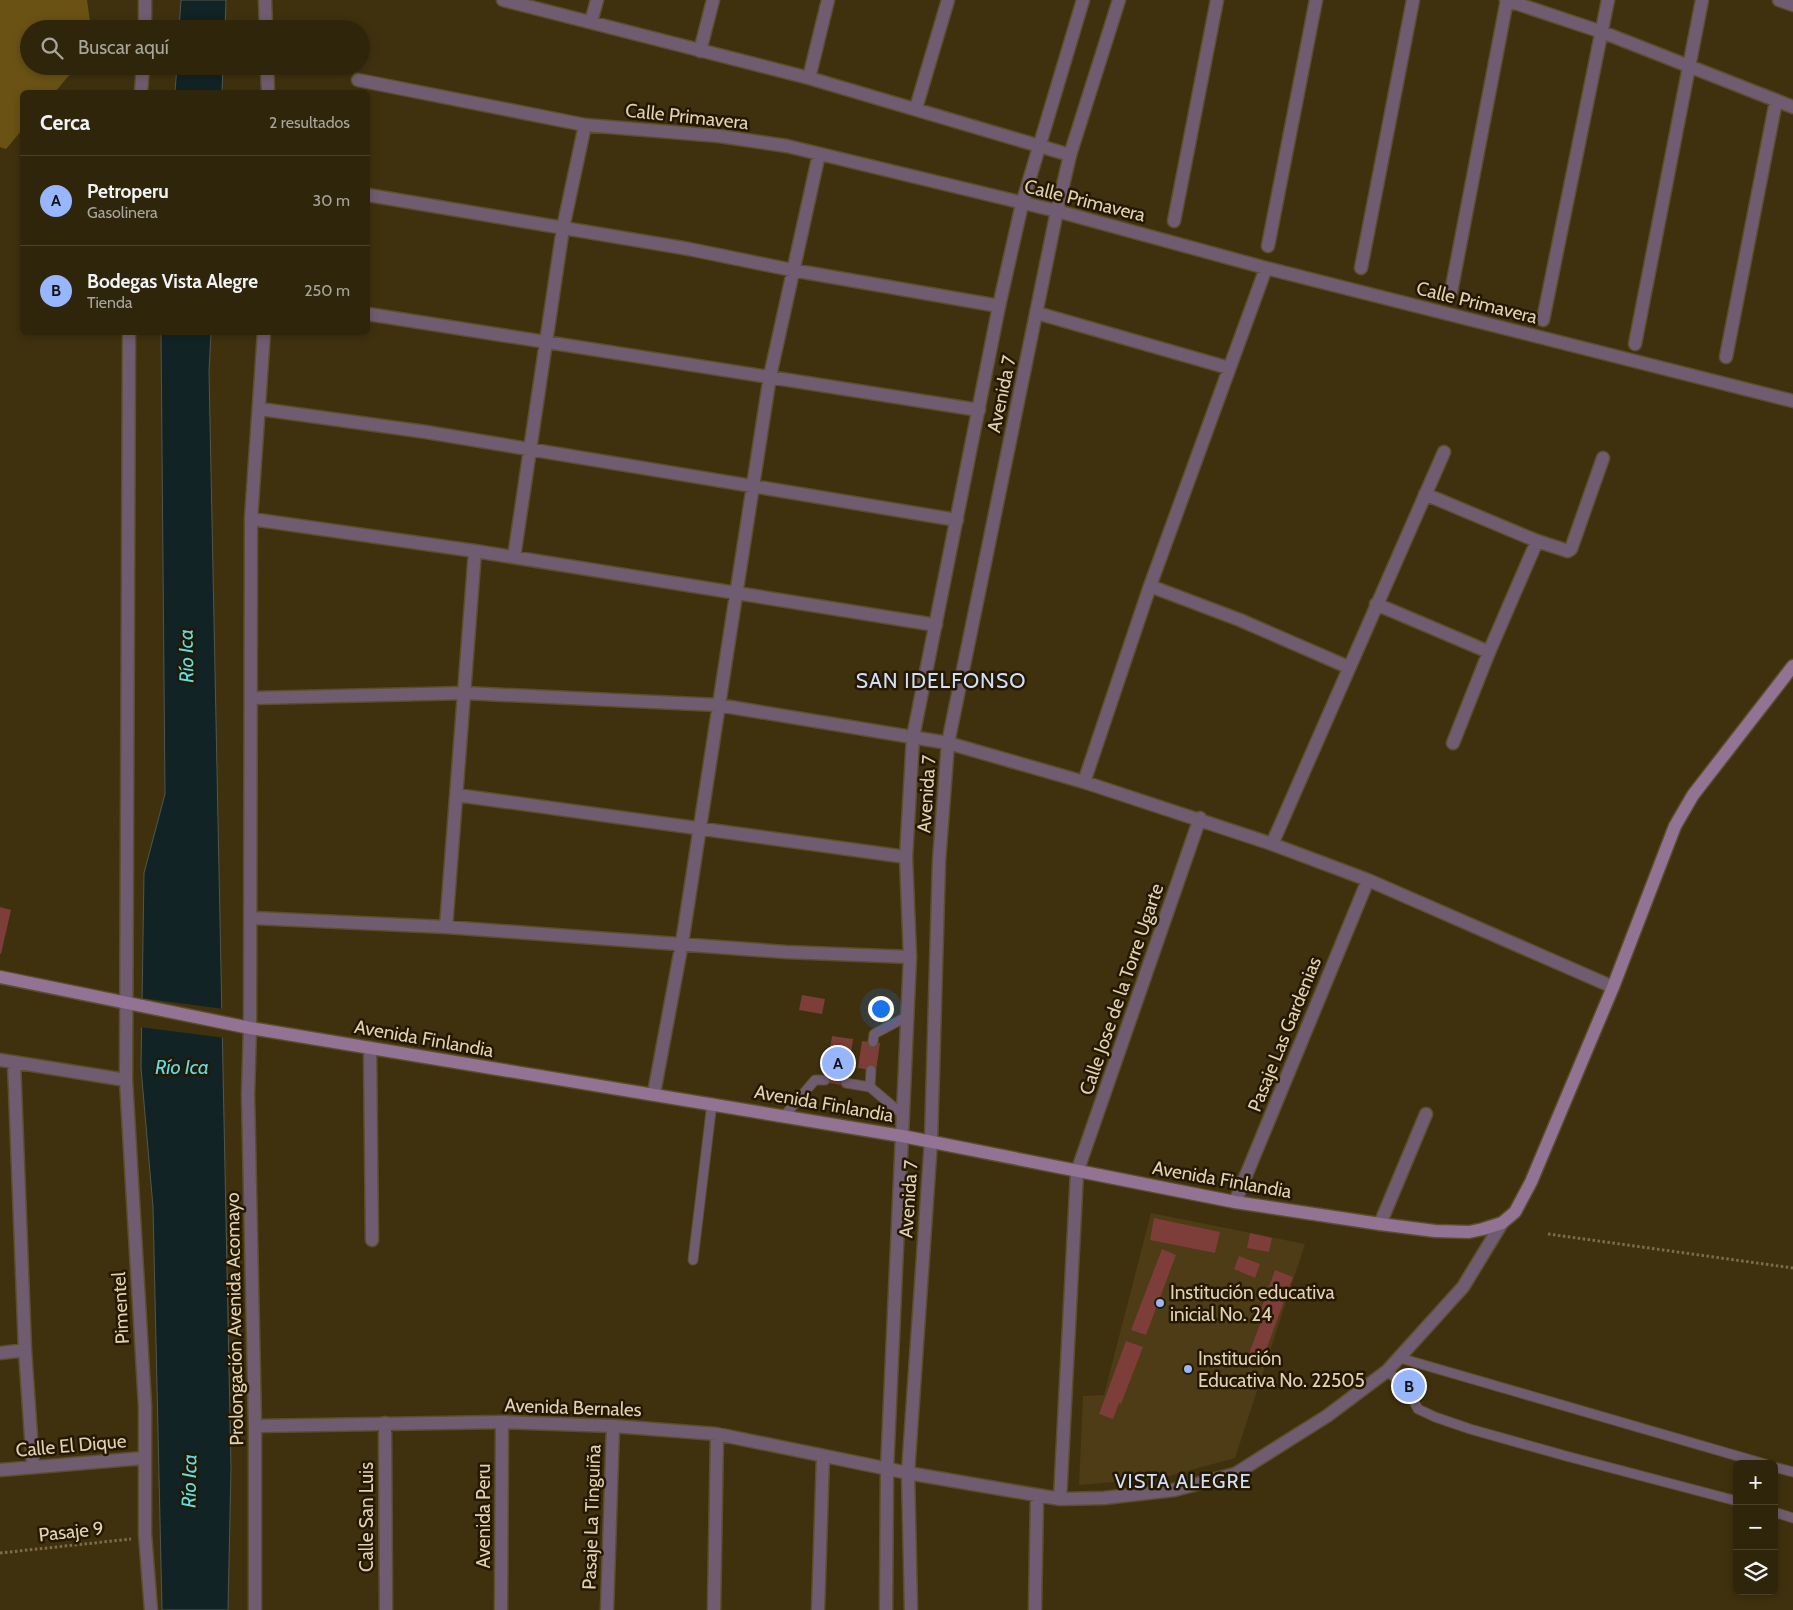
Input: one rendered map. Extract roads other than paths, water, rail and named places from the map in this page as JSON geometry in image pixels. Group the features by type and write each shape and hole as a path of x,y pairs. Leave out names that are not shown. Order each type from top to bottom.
{"main road":[{"path":"1502,1223 1514,1212 1531,1182 1613,987 1675,826 1694,796 1793,666"},
{"name":"Avenida Finlandia","path":"0,977 250,1028 785,1115 902,1136 1235,1202 1435,1231 1469,1232 1502,1223"}],"street":[{"path":"145,0 145,20"},
{"path":"265,0 266,20"},
{"path":"503,0 700,52 808,78 916,108 1070,155"},
{"path":"591,22 597,0"},
{"path":"700,52 713,0"},
{"path":"808,78 828,0"},
{"path":"916,108 948,0"},
{"name":"Avenida 7","path":"886,1610 886,1468 908,1016 910,957 906,857 913,737 980,410 999,306 1022,204 1083,0"},
{"name":"Avenida 7","path":"911,1610 908,1473 931,1142 939,860 948,744 1057,211 1070,155 1119,0"},
{"path":"1174,220 1217,0"},
{"path":"1268,246 1316,0"},
{"path":"1361,268 1413,0"},
{"path":"1451,292 1506,0 1602,32 1793,107"},
{"path":"1543,320 1608,0"},
{"path":"1635,344 1702,0"},
{"path":"1779,0 1793,5"},
{"path":"141,90 142,75"},
{"path":"268,75 268,90"},
{"name":"Calle Primavera","path":"358,80 585,125 719,136 787,146 1057,211 1266,268 1793,401"},
{"path":"1726,357 1776,101"},
{"path":"514,557 563,228 585,125"},
{"path":"654,1093 682,944 735,592 770,376 819,154"},
{"path":"370,195 689,249 792,270 999,306"},
{"path":"1084,782 1150,586 1266,268"},
{"path":"1037,313 1230,368"},
{"path":"370,314 980,410"},
{"name":"Pimentel","path":"129,335 132,1005 126,1080 145,1406 145,1537 151,1610"},
{"name":"Prolongación Avenida Acomayo","path":"255,1610 255,1426 248,1094 252,918 251,519 264,335"},
{"path":"260,408 426,432 957,520"},
{"path":"1272,844 1444,452"},
{"path":"1425,494 1537,542 1565,551 1571,549 1603,458"},
{"path":"251,519 514,557 936,625"},
{"path":"1454,743 1489,652 1537,542"},
{"path":"446,927 475,551"},
{"path":"1150,586 1240,620 1348,668"},
{"path":"1376,604 1489,652"},
{"path":"251,698 465,694 718,705 948,744 1084,782 1200,818 1272,844 1368,880 1613,987"},
{"path":"457,795 906,857"},
{"name":"Calle Jose de la Torre Ugarte","path":"1060,1499 1077,1172 1200,818"},
{"name":"Pasaje Las Gardenias","path":"1235,1202 1368,880"},
{"path":"252,918 446,927 682,944 910,957"},
{"path":"370,1048 372,1240"},
{"path":"0,1060 126,1080"},
{"path":"14,1062 25,1350 33,1466"},
{"path":"1380,1224 1426,1114"},
{"name":"Avenida Bernales","path":"255,1426 502,1422 613,1426 717,1434 908,1473 1060,1499 1104,1498 1174,1490 1234,1474 1327,1416 1387,1371 1463,1287 1502,1223"},
{"path":"0,1353 25,1350"},
{"name":"Avenida Peru","path":"501,1610 502,1422"},
{"name":"Calle San Luis","path":"385,1423 386,1610"},
{"name":"Pasaje La Tinguiña","path":"607,1610 613,1426"},
{"path":"714,1610 717,1434"},
{"path":"818,1610 823,1456"},
{"name":"Calle El Dique","path":"0,1470 144,1458"},
{"path":"1035,1610 1037,1496"}],"lane":[{"path":"873,1042 874,1034 908,1016"},
{"path":"870,1070 870,1087"},
{"path":"785,1115 815,1080 825,1080"},
{"path":"846,1083 870,1087 903,1115"},
{"path":"693,1260 712,1103"},
{"path":"1400,1358 1750,1460"},
{"path":"1387,1371 1406,1387 1418,1409 1435,1417 1470,1429 1566,1456 1733,1500"},
{"path":"1778,1468 1793,1472"},
{"path":"1778,1513 1793,1518"}],"water":[{"path":"181,0 226,0 225,20 180,20"},
{"path":"176,75 223,75 222,90 175,90"},
{"name":"Río Ica","path":"161,335 211,335 209,371 231,1468 228,1610 162,1610 153,1207 141,1068 144,873 165,794"}],"place":[{"name":"Petroperu","path":"838,1063"},
{"name":"Institución educativa inicial No. 24","path":"1160,1303"},
{"name":"Institución Educativa No. 22505","path":"1188,1369"},
{"name":"Bodegas Vista Alegre","path":"1409,1386"}],"district":[{"name":"SAN IDELFONSO","path":"941,681"},
{"name":"VISTA ALEGRE","path":"1183,1481"}]}
